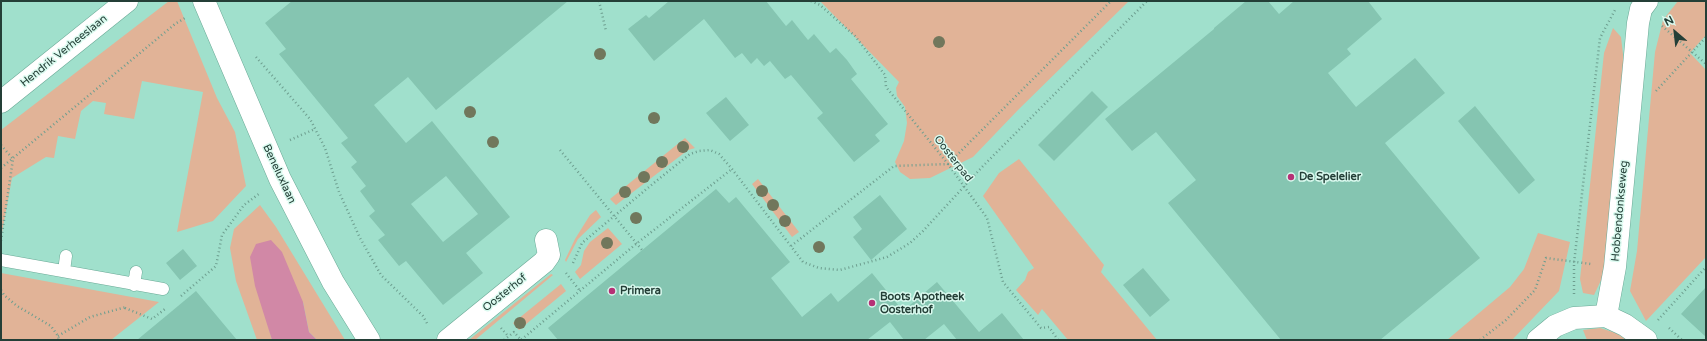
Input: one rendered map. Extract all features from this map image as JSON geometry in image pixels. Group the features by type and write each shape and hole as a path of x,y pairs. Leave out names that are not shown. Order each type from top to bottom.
{"street":[{"name":"Hendrik Verheeslaan","path":"2,99 127,1"},
{"name":"Beneluxlaan","path":"205,3 280,179 333,282 369,340"},
{"name":"Hobbendonkseweg","path":"1606,316 1615,267 1638,23 1644,5"},
{"name":"Oosterhof","path":"448,340 544,262 549,255 546,240"},
{"path":"1538,340 1556,326 1574,318 1606,316 1625,325 1645,339"}],"lane":[{"path":"64,271 66,256"},
{"path":"1,260 163,289"},
{"path":"134,285 136,272"}],"path":[{"path":"599,1 606,31"},
{"name":"Oosterpad","path":"811,1 820,5 855,36 885,75 886,87 948,164 987,218 1002,282 1041,328 1049,327 1058,340"},
{"path":"819,1 820,5"},
{"path":"791,246 894,166 948,164 1111,1"},
{"path":"570,266 575,261 582,243 614,216 690,154 710,150 719,154 732,169 803,262 819,268 840,270 887,257 910,243 965,187 983,166 1147,1"},
{"path":"1,168 175,24 205,3"},
{"path":"1644,5 1706,64"},
{"path":"1574,318 1574,263 1600,38 1612,13 1616,9"},
{"path":"1630,106 1658,90 1706,37"},
{"path":"229,58 250,50 310,119 325,148 339,192 360,238 381,275 424,316 430,328"},
{"path":"1,144 13,159 1,243"},
{"path":"560,150 642,250"},
{"path":"504,340 514,332 521,340 636,244 732,169"},
{"path":"180,296 216,266 222,235 244,205 280,179"},
{"path":"1480,340 1506,320 1535,290 1546,258 1574,263 1615,267"},
{"path":"1645,339 1658,319 1706,267"},
{"path":"560,278 565,272"},
{"path":"58,336 90,317 125,308 131,301 134,285"},
{"path":"1,290 17,306 50,326 58,336 59,340"},
{"path":"125,308 152,319 169,306"},
{"path":"1658,319 1682,340"},
{"path":"495,332 506,322"},
{"path":"503,330 508,336"}],"shaded area":[{"path":"169,1 177,1 217,98 235,132 246,186 213,221 177,232 203,92 142,81 134,119 104,114 106,103 93,101 81,111 75,139 58,136 54,158 46,157 12,178 1,238 1,130"},
{"path":"820,1 1129,1 1018,110 973,157 930,178 910,179 900,172 895,162 904,141 907,123 905,107 897,96 896,88 899,82"},
{"path":"1678,1 1706,1 1706,35 1690,53 1706,70 1706,257 1646,321 1630,291 1637,251 1655,52 1663,20"},
{"path":"1613,28 1621,37 1624,63 1604,274 1594,295 1583,293 1580,279 1604,53"},
{"path":"685,138 695,148 688,150 616,205 610,199"},
{"path":"1019,159 1104,265 1101,272 1157,340 1068,340 1042,309 1038,315 1016,290 1025,280 1028,272 1034,268 983,196 999,173"},
{"path":"758,179 799,232 792,237 752,184"},
{"path":"260,205 276,227 345,340 317,340 309,332 303,302 268,325 272,340 257,340 236,281 230,248 234,229"},
{"path":"596,210 601,217 578,239 566,262 565,260 575,239 590,215"},
{"path":"608,228 622,244 580,279 575,272 581,265 584,251 590,242"},
{"path":"1538,233 1570,242 1559,291 1512,340 1447,340 1510,287 1524,269"},
{"path":"271,240 282,252 303,302 309,332 317,340 272,340 255,286 250,257 256,244"},
{"path":"1,273 159,302 111,340 1,340"},
{"path":"551,274 553,275 475,340 469,340"},
{"path":"561,284 566,291 519,330 513,323"},
{"path":"1600,328 1616,333 1627,340 1587,340 1583,330"}],"building":[{"path":"292,1 568,1 436,110 408,77 374,105 406,143 432,121 510,217 466,253 483,273 443,305 406,261 399,266 378,240 385,235 369,216 375,211 360,191 366,186 351,167 357,162 341,143 348,138 279,54 286,49 265,23","holes":["446,176 478,214 443,242 411,204"]},
{"path":"669,1 766,1 786,26 792,20 808,40 814,34 830,53 836,48 847,60 857,74 851,79 888,124 875,135 880,141 854,162 817,118 823,113 791,75 785,79 770,61 764,66 757,58 751,64 742,53 735,58 704,19 654,61 628,29 646,15 649,18"},
{"path":"1246,1 1268,1 1279,14 1294,1 1368,1 1382,19 1347,49 1351,54 1328,73 1356,107 1415,58 1445,93 1385,143 1480,258 1380,340 1281,340 1168,203 1196,180 1156,132 1132,151 1105,119"},
{"path":"1092,91 1108,107 1054,161 1038,145"},
{"path":"726,97 749,125 730,141 706,113"},
{"path":"1475,106 1535,180 1519,194 1458,121"},
{"path":"716,189 729,203 736,197 790,262 771,278 802,317 831,293 838,302 872,273 903,311 937,282 979,332 1002,313 1024,340 957,340 944,324 924,340 904,340 890,322 867,340 558,340 548,328"},
{"path":"880,195 907,229 871,260 853,237 862,229 853,217"},
{"path":"183,249 197,266 180,280 166,263"},
{"path":"1143,268 1170,300 1150,317 1123,285"},
{"path":"1706,287 1706,337 1681,314"},
{"path":"196,291 237,340 137,340 166,316"}],"place":[{"name":"De Spelelier","path":"1291,177"},
{"name":"Primera","path":"612,291"},
{"name":"Boots Apotheek Oosterhof","path":"872,303"}]}
